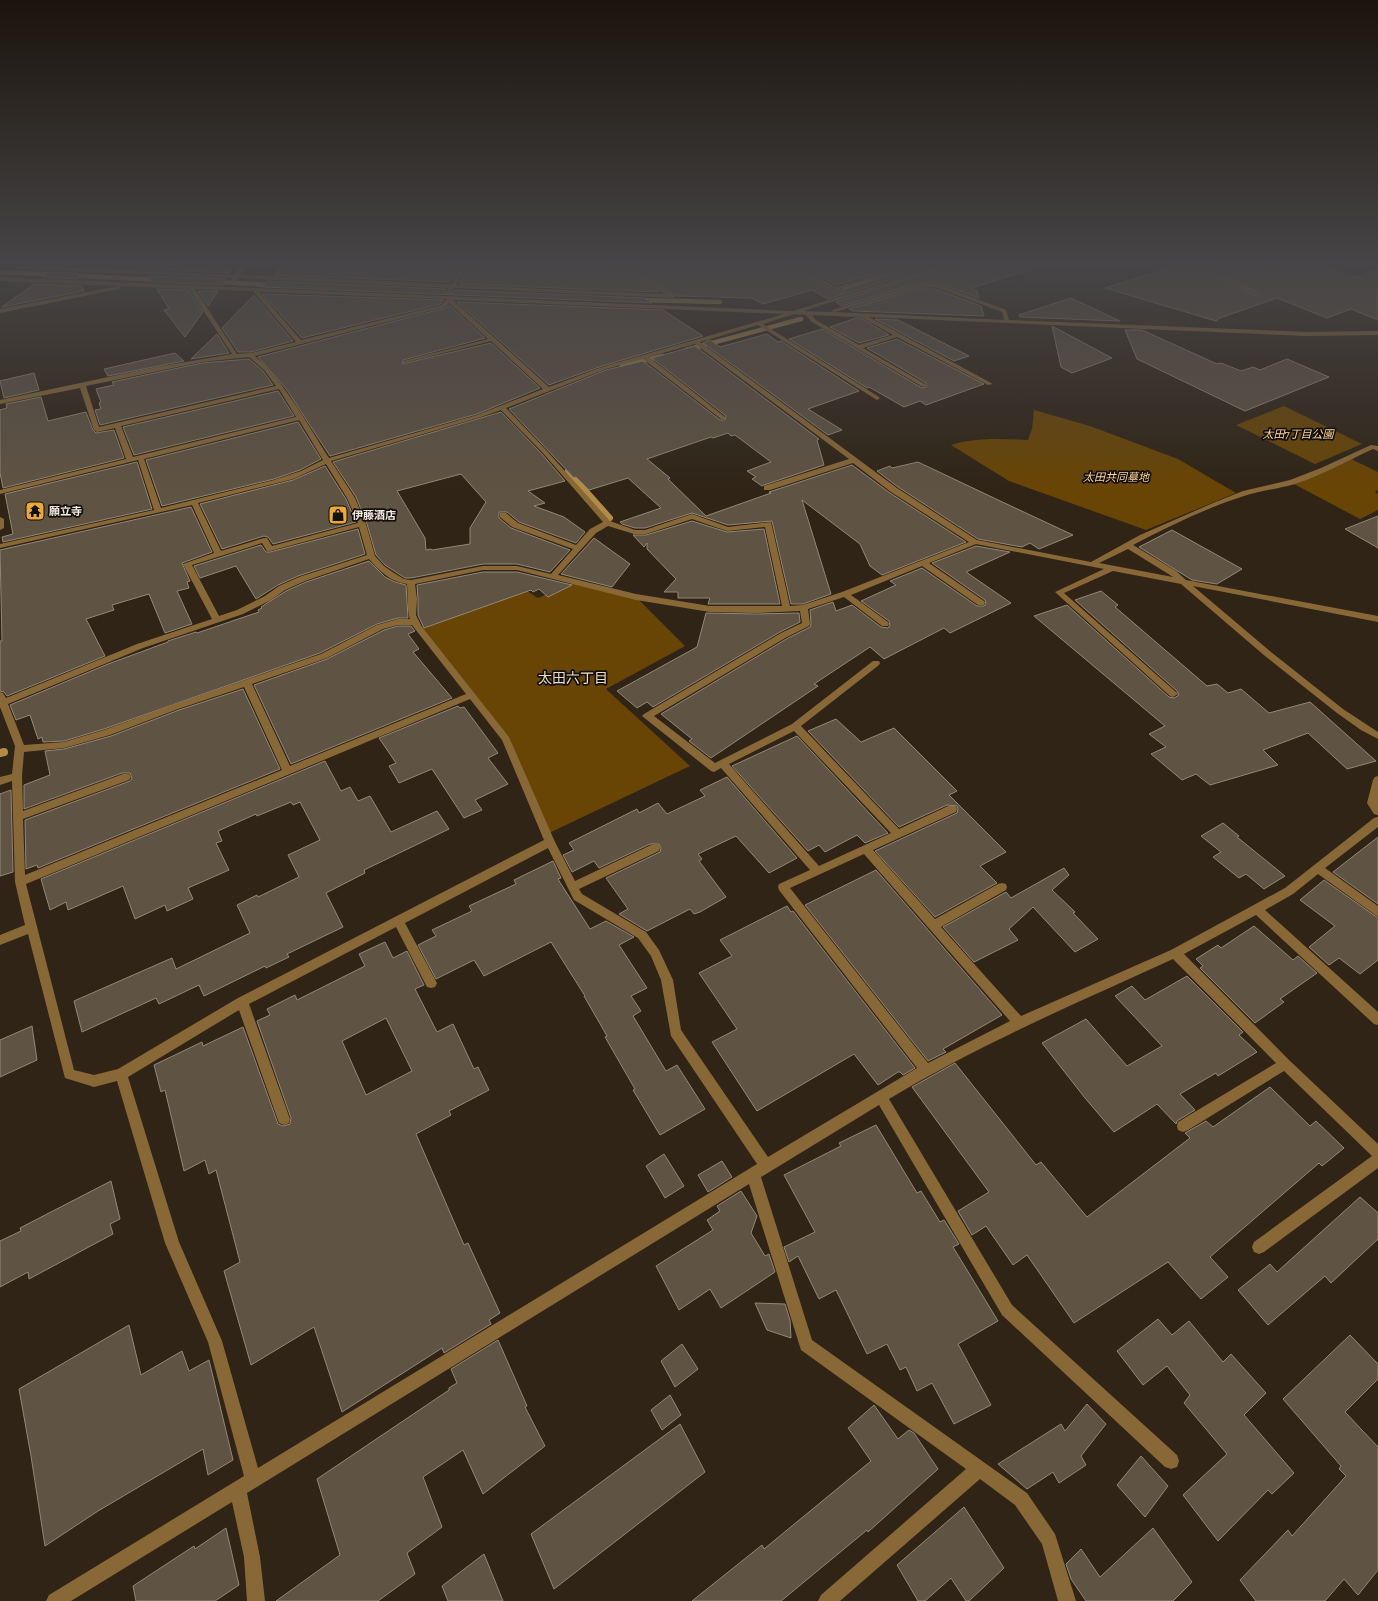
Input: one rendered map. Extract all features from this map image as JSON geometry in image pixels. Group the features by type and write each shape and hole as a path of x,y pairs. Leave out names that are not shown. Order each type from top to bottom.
{"street":[{"path":"224,339 235,355"},
{"path":"296,339 300,343"},
{"path":"0,402 121,376 235,355 251,355 317,339"},
{"path":"405,362 493,339 547,389"},
{"path":"0,546 78,530 194,502 295,475 315,468 328,460 434,430 503,408 547,389 604,368 647,359 711,339"},
{"path":"783,339 877,398"},
{"path":"845,339 923,385"},
{"path":"859,347 886,339"},
{"path":"905,339 990,384"},
{"path":"696,343 894,490 974,542 1378,619"},
{"path":"251,355 266,369 280,387 351,498 362,524 370,556 381,568 402,581 411,582 483,568 516,568 636,598 710,609 804,608 844,594 974,542"},
{"path":"647,359 723,418"},
{"path":"82,385 98,430 280,387"},
{"path":"503,408 544,451 607,523 634,532 646,532 692,516 727,529 768,524 787,609"},
{"path":"0,492 300,418"},
{"path":"117,425 130,459"},
{"path":"1092,564 1124,548 1127,545 1240,495 1291,482 1326,469 1374,446 1378,449"},
{"path":"140,457 158,510"},
{"path":"767,488 854,460"},
{"path":"194,502 218,554"},
{"path":"503,515 515,525 578,548"},
{"path":"0,519 0,528"},
{"path":"552,577 593,531 607,523"},
{"path":"217,620 187,564 264,540 270,549 362,524"},
{"path":"1127,545 1173,573 1268,654 1340,712 1378,736"},
{"path":"370,556 282,588 268,598 240,612 140,646 2,698 20,749 17,776 20,882 69,1074 94,1081 121,1074 242,1002 550,842"},
{"path":"923,563 981,603"},
{"path":"1113,568 1059,592 1173,694"},
{"path":"411,582 414,599 412,615 415,622 423,636 506,739 550,842 578,897 642,935 655,953 667,980 675,1032 760,1170 806,1345 1021,1499 1049,1540 1067,1601"},
{"path":"844,594 885,624"},
{"path":"804,608 806,624 784,635 647,716 714,768 795,726 876,663"},
{"path":"20,749 64,745 107,733 182,705 324,656 380,627 398,622 415,622"},
{"path":"247,683 287,771"},
{"path":"20,882 472,695"},
{"path":"795,726 898,834"},
{"path":"723,764 817,871"},
{"path":"0,781 17,776"},
{"path":"18,817 126,777"},
{"path":"1378,780 1372,803 1378,811"},
{"path":"926,1070 783,887 952,809"},
{"path":"55,1601 238,1488 926,1070 1019,1023 1175,953 1289,891 1378,821"},
{"path":"572,887 655,848"},
{"path":"866,848 1019,1023"},
{"path":"1317,868 1378,912"},
{"path":"934,925 1002,887"},
{"path":"1257,909 1378,1020"},
{"path":"398,920 431,983"},
{"path":"0,940 32,927"},
{"path":"1175,953 1378,1153"},
{"path":"242,1002 284,1119"},
{"path":"1183,1126 1286,1064"},
{"path":"121,1074 172,1243 215,1341 253,1480"},
{"path":"882,1097 1007,1310 1171,1462"},
{"path":"1259,1246 1378,1160"},
{"path":"826,1601 979,1469"},
{"path":"238,1488 252,1557 256,1601"}],"green space":[{"name":"太田7丁目公園","path":"1284,406 1362,444 1315,464 1236,425"},
{"name":"太田共同墓地","path":"1034,410 1090,426 1178,459 1236,493 1146,530 1009,481 951,445 961,442 980,440 1028,440 1032,429"},
{"path":"1351,459 1378,472 1378,490 1375,492 1378,494 1378,510 1360,519 1294,484"},
{"path":"574,582 636,597 685,646 606,689 690,766 547,834 506,739 418,628 524,589 538,598"}],"building":[{"path":"212,339 220,339 229,353 191,359"},
{"path":"229,339 291,339 293,341 251,352 238,352"},
{"path":"328,339 482,339 403,360 402,364 491,343 540,388 477,414 330,456 287,390 258,357"},
{"path":"498,339 694,339 602,366 549,385"},
{"path":"750,339 773,339 778,342 781,341 859,391 808,409 842,430 828,435 703,343 710,340 720,347"},
{"path":"789,339 838,339 922,388 926,387 926,383 867,348 897,339 984,384 926,405 920,401 904,407 869,387 867,388"},
{"path":"851,339 875,339 859,343"},
{"path":"912,339 935,339 969,356 954,361"},
{"path":"1055,339 1076,339 1112,358 1072,373 1061,367"},
{"path":"1129,339 1161,339 1217,364 1221,363 1241,371 1253,367 1260,370 1287,359 1329,377 1245,411 1137,359"},
{"path":"695,346 819,439 817,440 824,465 762,486 752,479 756,477 747,471 771,462 735,435 731,436 728,433 713,438 711,437 647,459 670,478 668,479 706,516 771,493 769,492 852,465 890,493 966,542 882,575 870,566 860,544 802,500 831,594 803,604 791,604 772,521 728,525 692,513 645,528 635,528 622,524 620,522 661,508 628,478 589,490 576,477 574,478 509,409 606,370 643,361 720,420 725,420 726,416 652,358"},
{"path":"175,353 184,361 108,376 104,369"},
{"path":"249,359 263,371 273,385 100,425 95,410 101,409 99,403 101,402 96,389 114,385 112,382 202,363"},
{"path":"34,373 39,390 4,398 0,381"},
{"path":"278,391 294,416 134,455 123,427"},
{"path":"41,397 48,421 86,412 93,430 96,433 114,430 124,458 3,488 0,473 0,410 7,408 6,404"},
{"path":"501,412 541,453 565,481 528,491 545,503 534,506 564,517 585,532 576,543 519,522 507,512 499,512 499,518 511,528 570,550 550,572 517,564 483,564 405,578 385,565 376,555 367,524 356,497 333,462","holes":["461,474 486,502 470,528 470,544 426,550 425,538 397,491"]},
{"path":"298,422 321,459 300,470 274,479 162,506 146,460"},
{"path":"137,462 152,509 3,542 2,537 13,534 5,494"},
{"path":"918,462 1073,535 1039,549 1030,543 1022,547 978,539 898,487 877,471 890,466 892,468"},
{"path":"325,466 346,499 356,522 273,544 268,537 264,536 222,549 200,504 293,480"},
{"path":"191,507 212,552 182,563 190,581 187,582 189,588 177,591 192,624 165,633 149,594 112,605 114,610 86,619 105,656 7,696 4,692 0,691 0,641 2,641 0,550"},
{"path":"1378,516 1378,548 1345,529"},
{"path":"692,521 727,532 764,529 780,604 708,604 710,598 678,598 678,592 664,592 676,579 647,549 647,543 644,547 633,535 646,535"},
{"path":"358,529 365,554 298,576 278,585 256,599 236,566 200,578 194,566 261,545 266,552 270,552"},
{"path":"1172,530 1242,569 1217,584 1192,580 1139,547"},
{"path":"594,538 630,564 612,587 561,574"},
{"path":"976,546 1010,552 966,572 1011,603 950,633 944,628 884,659 870,647 814,684 818,686 711,758 689,741 692,739 661,714 788,638 810,627 810,610 833,602 836,611 852,605 881,627 888,628 890,625 889,621 861,601 896,585 890,581 922,568 977,606 984,606 986,604 985,600 932,563"},
{"path":"369,561 385,577 406,585 408,618 398,618 377,624 320,653 104,729 64,741 43,742 42,737 38,739 30,715 16,720 10,705 108,664 168,641 259,612 258,610 262,608 261,607 286,591 306,582"},
{"path":"483,572 517,572 572,585 548,597 539,589 533,592 531,590 424,628 418,615 417,585"},
{"path":"1101,591 1118,605 1115,607 1207,686 1217,684 1228,693 1241,689 1269,713 1310,702 1376,761 1347,769 1308,733 1263,750 1278,765 1210,785 1196,774 1182,780 1151,754 1166,747 1149,734 1165,726 1034,616 1067,605 1169,697 1174,698 1179,695 1177,691 1075,600"},
{"path":"706,613 799,613 800,622 780,632 653,707 647,702 637,708 617,691 697,647"},
{"path":"398,626 411,626 415,631 408,634 419,649 413,652 452,698 291,764 254,685 327,659 384,630"},
{"path":"243,689 280,769 38,868 37,865 26,869 25,820 130,781 132,778 130,773 122,773 24,809 24,785 50,775 45,751 64,749 111,736 179,710"},
{"path":"458,706 460,708 464,707 498,753 488,758 508,784 475,800 482,810 464,818 432,769 399,783 389,766 396,763 379,738"},
{"path":"836,719 861,742 894,728 957,791 949,795 1006,852 980,866 997,883 935,917 875,851 957,813 957,806 947,805 899,827 808,731"},
{"path":"797,736 888,833 865,843 857,835 825,852 819,845 808,851 732,766"},
{"path":"325,761 341,791 350,787 358,801 370,796 391,832 437,811 449,829 364,870 365,873 326,893 343,927 287,954 289,957 266,968 265,966 204,996 199,985 159,1004 156,998 82,1032 74,1001 172,958 176,969 250,933 237,905 257,895 258,897 299,877 288,855 320,840 300,802 293,805 291,802 257,816 256,814 218,831 222,841 216,843 229,870 188,888 193,899 167,911 165,905 135,919 123,886 68,910 66,902 50,910 41,879"},
{"path":"727,777 797,858 769,873 736,836 698,854 702,859 699,861 726,897 700,912 694,914 690,909 647,931 619,914 628,909 606,878 660,852 661,848 659,844 650,844 599,868 594,861 572,872 563,855 574,850 569,843 637,809 639,813 658,803 667,814 705,796 700,790"},
{"path":"11,790 13,872 0,876 0,794"},
{"path":"1223,823 1239,836 1237,837 1285,876 1264,889 1246,874 1239,878 1213,857 1221,852 1201,836"},
{"path":"1378,837 1378,904 1333,872"},
{"path":"553,861 561,878 558,879 590,929 606,921 634,937 619,945 647,988 631,996 641,1011 633,1016 666,1071 677,1065 705,1109 660,1135 633,1090 635,1089 605,1037 607,1036 585,996 551,942 484,976 474,960 436,979 418,945 436,936 432,930 472,911 469,906 516,884 514,880"},
{"path":"1064,868 1069,875 1052,890 1075,912 1073,913 1098,939 1075,952 1033,907 1009,929 1018,940 974,962 943,927 1006,892 1011,898"},
{"path":"876,870 1002,1015 943,1049 946,1052 928,1061 805,905"},
{"path":"1324,880 1378,918 1378,960 1360,974 1339,958 1329,965 1309,947 1335,926 1300,900"},
{"path":"787,906 791,912 793,911 915,1068 903,1075 898,1072 878,1085 854,1054 757,1111 712,1042 737,1029 699,973 732,956 720,940"},
{"path":"1254,926 1293,960 1298,956 1317,973 1280,999 1284,1002 1255,1023 1200,968 1203,966 1196,959 1218,945 1221,948"},
{"path":"385,942 393,958 407,951 424,985 415,989 437,1032 453,1024 474,1069 478,1067 489,1090 449,1111 451,1115 416,1134 464,1245 468,1243 500,1313 489,1320 491,1324 444,1353 442,1348 342,1412 314,1327 251,1365 224,1271 240,1262 216,1170 209,1174 205,1160 184,1171 165,1090 161,1092 154,1065 202,1042 203,1046 243,1027 278,1124 283,1126 290,1124 291,1118 257,1021 270,1015 267,1009 295,995 297,1000 365,966 359,954","holes":["386,1018 412,1071 366,1095 342,1041"]},
{"path":"1187,976 1243,1032 1239,1035 1257,1052 1218,1076 1216,1073 1180,1094 1195,1110 1177,1121 1176,1124 1157,1104 1114,1132 1042,1043 1086,1019 1127,1066 1162,1046 1115,996 1132,986 1145,1000"},
{"path":"32,1026 37,1060 0,1077 0,1040"},
{"path":"955,1063 1036,1165 1041,1162 1087,1217 1190,1138 1185,1133 1206,1121 1213,1127 1270,1087 1310,1126 1316,1121 1344,1148 1322,1166 1319,1163 1210,1257 1228,1277 1201,1299 1168,1262 1074,1323 1027,1255 1013,1265 986,1226 972,1235 958,1211 989,1192 912,1087"},
{"path":"876,1125 917,1193 921,1191 940,1222 944,1220 959,1244 953,1247 998,1321 958,1344 991,1405 954,1424 932,1383 917,1391 906,1367 900,1370 887,1344 867,1354 836,1290 819,1299 798,1256 789,1262 784,1247 815,1232 784,1175 841,1146 839,1143"},
{"path":"664,1154 684,1186 665,1198 646,1166"},
{"path":"722,1161 732,1177 708,1192 698,1175"},
{"path":"111,1181 120,1219 110,1224 113,1234 29,1279 28,1272 0,1287 0,1241 21,1231 20,1228"},
{"path":"741,1191 757,1216 751,1233 765,1256 769,1254 775,1272 721,1308 710,1289 679,1310 656,1266 713,1230 707,1220 720,1211 717,1206"},
{"path":"1360,1197 1378,1213 1378,1239 1331,1283 1325,1276 1268,1325 1238,1290 1270,1264 1277,1272"},
{"path":"755,1303 785,1304 790,1320 791,1338 767,1330"},
{"path":"1158,1319 1172,1335 1189,1321 1223,1362 1231,1354 1266,1393 1244,1415 1294,1473 1272,1494 1268,1490 1218,1541 1183,1495 1227,1454 1184,1403 1190,1395 1167,1366 1143,1385 1117,1351"},
{"path":"129,1325 141,1375 182,1351 189,1371 209,1360 233,1460 208,1475 203,1449 98,1511 45,1546 19,1389"},
{"path":"1350,1335 1378,1364 1378,1379 1345,1412 1378,1447 1378,1570 1358,1595 1344,1579 1325,1601 1256,1601 1240,1580 1288,1530 1292,1536 1346,1476 1339,1469 1341,1466 1283,1399"},
{"path":"498,1340 527,1406 525,1407 545,1446 483,1494 463,1450 423,1477 442,1527 407,1553 415,1574 378,1601 276,1601 340,1555 317,1479 449,1390 449,1388 457,1383 451,1369"},
{"path":"682,1344 698,1369 675,1387 661,1361"},
{"path":"670,1395 681,1415 662,1430 651,1410"},
{"path":"1087,1404 1106,1424 1081,1456 1086,1465 1059,1483 1053,1472 1027,1489 998,1464 1061,1424 1065,1431"},
{"path":"874,1405 898,1439 909,1430 914,1433 938,1469 868,1532 867,1530 781,1601 692,1601 762,1545 764,1549 871,1461 848,1428"},
{"path":"680,1424 705,1472 554,1589 531,1534"},
{"path":"1141,1456 1168,1486 1145,1517 1117,1485"},
{"path":"964,1507 1004,1568 969,1601 966,1601 951,1578 925,1601 918,1601 897,1565"},
{"path":"226,1528 239,1585 215,1601 136,1601 133,1586 194,1546 195,1549"},
{"path":"1153,1528 1192,1582 1173,1601 1086,1601 1071,1579 1066,1564 1081,1549 1100,1577"},
{"path":"484,1554 503,1601 448,1601 442,1586"}],"waterway":[{"path":"686,350 728,339"},
{"path":"622,366 663,356"},
{"path":"568,471 610,518"},
{"path":"0,753 4,752"}],"place":[{"name":"願立寺","path":"35,511"},
{"name":"伊藤酒店","path":"338,515"}],"district":[{"name":"太田六丁目","path":"573,678"}]}
